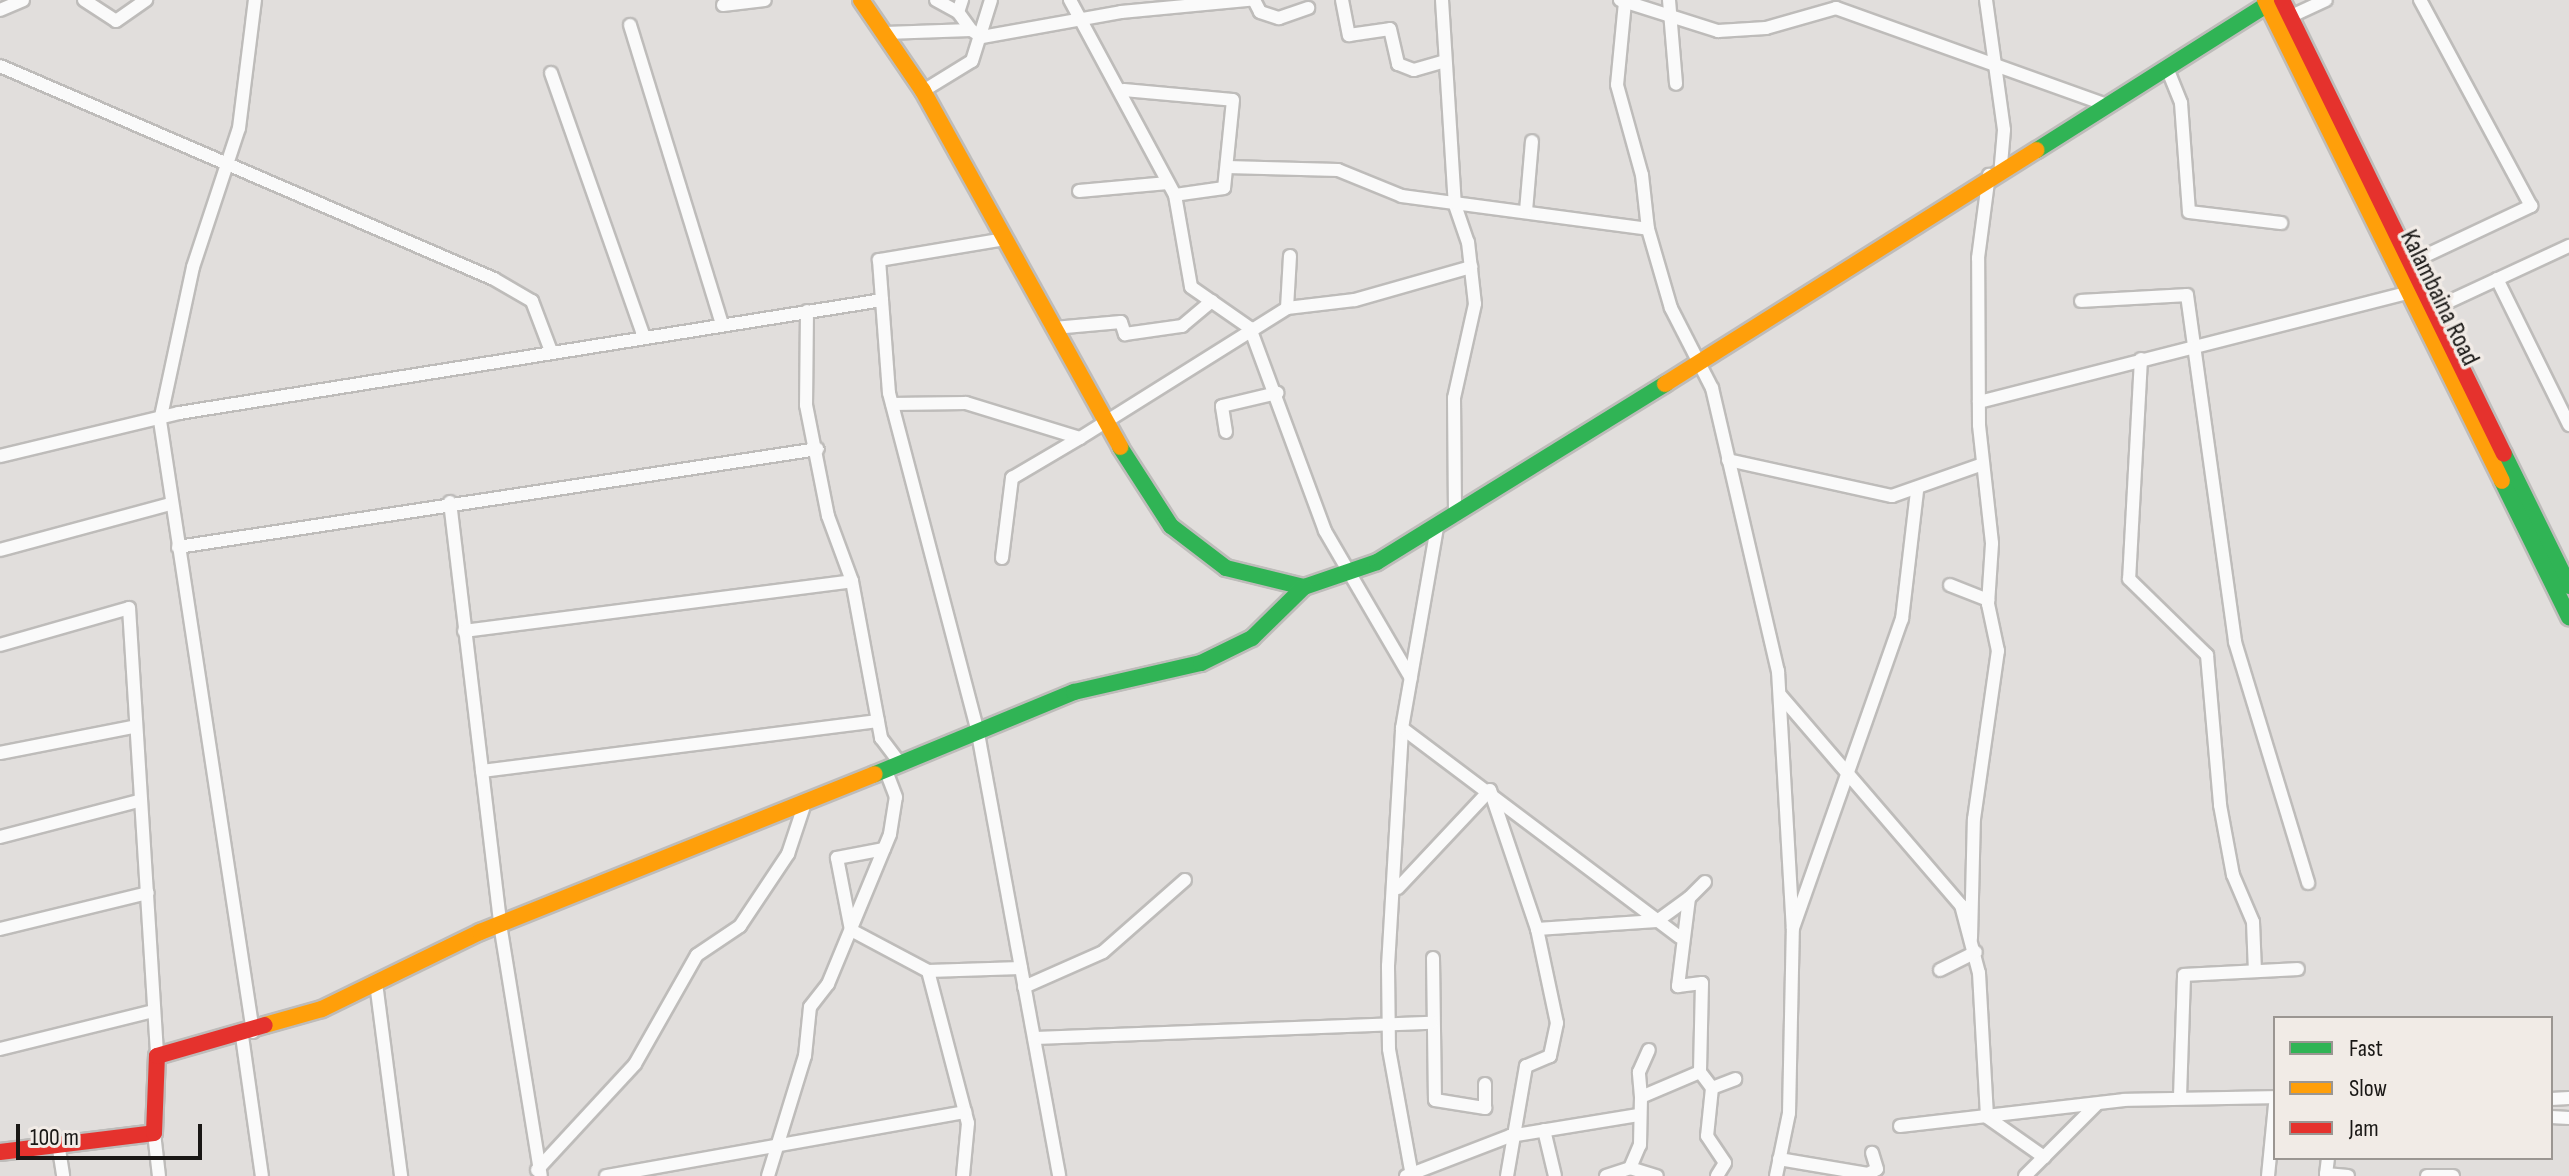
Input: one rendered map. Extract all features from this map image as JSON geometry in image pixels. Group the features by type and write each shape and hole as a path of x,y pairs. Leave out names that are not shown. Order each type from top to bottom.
{"street":[{"path":"0,10 23,0"},
{"path":"84,0 116,21 146,0"},
{"path":"255,0 239,128 193,267 160,421 248,1034 262,1176"},
{"path":"723,5 765,0"},
{"path":"861,0 923,91 1107,423 1171,526 1206,558 1250,578 1304,587 1346,576 1437,528 1995,171 2272,1"},
{"path":"936,0 960,6 976,33"},
{"path":"923,91 972,61 976,33 991,0"},
{"path":"1070,0 1078,18 1124,90 1171,189 1191,287 1250,328 1346,576 1411,678"},
{"path":"885,33 976,33 1078,18 1251,0 1260,12 1279,18 1308,8"},
{"path":"1342,0 1349,35 1390,29 1398,64 1414,70 1442,62"},
{"path":"1442,0 1442,62 1455,205 1471,267 1475,304 1451,438 1455,516"},
{"path":"1971,938 1973,830 1998,651 1988,600 1992,543 1979,402 1978,258 1995,171 1994,66 1986,0"},
{"path":"2326,0 2285,19 2412,262 2569,586"},
{"path":"2412,262 2531,206 2420,0"},
{"path":"1776,1176 1789,1113 1793,928 1781,696 1728,460 1700,362 1671,308 1648,229 1648,201 1617,85 1622,1 1669,7 1732,31 1835,4 1994,66 2107,105"},
{"name":"Kalambaina Road","path":"2272,1 2285,19 2409,292 2569,617"},
{"path":"1669,7 1676,84"},
{"path":"630,25 722,324"},
{"path":"0,66 494,279 532,301 551,351"},
{"path":"2167,68 2181,103 2189,212 2281,223"},
{"path":"551,73 644,337"},
{"path":"1079,191 1220,190 1227,167 1233,100 1124,90"},
{"path":"1526,211 1532,141"},
{"path":"1227,167 1338,170 1402,196 1648,229"},
{"path":"1005,239 879,260 892,404 977,728 1059,1176"},
{"path":"2433,309 2569,246"},
{"path":"1287,308 1290,256"},
{"path":"1002,558 1012,478 1107,423 1250,328 1287,308 1355,300 1471,267"},
{"path":"2497,279 2569,425"},
{"path":"1979,402 2409,292"},
{"path":"2081,301 2187,295 2235,642 2308,883"},
{"path":"0,456 160,421 551,351 882,300"},
{"path":"1054,328 1121,322 1125,334 1182,326 1212,301"},
{"path":"768,1176 774,1146 805,1056 810,1007 851,930 884,849 896,797 892,766 878,721 852,581 828,516 818,449 806,405 807,311"},
{"path":"2141,359 2129,579 2207,655 2220,805 2233,875 2253,922 2255,971"},
{"path":"1226,432 1222,406 1277,393"},
{"path":"892,404 966,403 1080,438"},
{"path":"178,547 450,502 818,449"},
{"path":"1728,460 1892,496 1917,491 1983,464"},
{"path":"1793,928 1848,774 1911,579 1917,491"},
{"path":"450,502 500,924 538,1173"},
{"path":"0,550 171,504"},
{"path":"1437,528 1402,728 1398,888 1387,1027 1409,1175 1510,1136 1638,1115"},
{"path":"464,631 852,581"},
{"path":"1950,585 1988,600"},
{"path":"157,1056 248,1034 376,983 500,924 805,803 977,728 1074,692 1201,663 1252,638 1304,587"},
{"path":"0,645 129,608 132,727 148,893 157,1056 154,1133 159,1176"},
{"path":"1781,696 1961,905 1976,952 1987,1117"},
{"path":"482,771 878,721"},
{"path":"0,753 132,727"},
{"path":"1402,728 1490,790 1679,937"},
{"path":"1398,888 1490,790"},
{"path":"1490,790 1537,929 1557,1040 1550,1056 1526,1066 1510,1136 1507,1176"},
{"path":"0,837 138,801"},
{"path":"538,1173 635,1064 697,955 740,926 788,854 805,803"},
{"path":"851,930 837,858 884,849"},
{"path":"1024,987 1103,952 1185,880"},
{"path":"1537,929 1657,921 1705,882"},
{"path":"0,929 148,893"},
{"path":"1689,898 1679,937 1678,986 1702,983 1700,1072 1712,1088 1707,1136 1725,1163 1717,1176"},
{"path":"851,930 928,971 1021,968"},
{"path":"1940,970 1976,952"},
{"path":"1433,958 1435,1100 1485,1108 1485,1084"},
{"path":"2180,1097 2184,975 2298,969"},
{"path":"928,971 965,1112 963,1176"},
{"path":"376,983 401,1176"},
{"path":"0,1049 153,1011"},
{"path":"1035,1038 1432,1023"},
{"path":"1630,1168 1640,1145 1639,1072 1649,1050"},
{"path":"1641,1097 1700,1072"},
{"path":"1712,1088 1735,1079"},
{"path":"1900,1126 2180,1097 2273,1097"},
{"path":"2025,1176 2096,1105"},
{"path":"606,1176 965,1112"},
{"path":"1987,1117 2044,1157"},
{"path":"2268,1176 2273,1125"},
{"path":"1544,1130 1555,1176"},
{"path":"0,1152 154,1133"},
{"path":"58,1143 63,1176"},
{"path":"1779,1159 1868,1174 1877,1169 1872,1153"},
{"path":"2328,1160 2326,1174 2348,1176"},
{"path":"1606,1176 1630,1168 1657,1176"},
{"path":"2427,1176 2453,1176"}],"traffic: fast":[{"path":"2037,150 2274,0"},
{"path":"1120,447 1171,526 1226,568 1304,587 1377,562 1665,384"},
{"path":"2504,454 2569,586"},
{"path":"2502,481 2569,617"},
{"path":"875,774 1074,692 1201,663 1252,638 1304,587"}],"traffic: slow":[{"path":"861,0 923,91 1120,447"},
{"path":"2265,0 2502,481"},
{"path":"1665,384 2037,150"},
{"path":"265,1025 322,1009 480,932 875,774"}],"traffic: jam":[{"path":"2282,0 2504,454"},
{"path":"0,1152 154,1133 157,1056 265,1025"}]}
